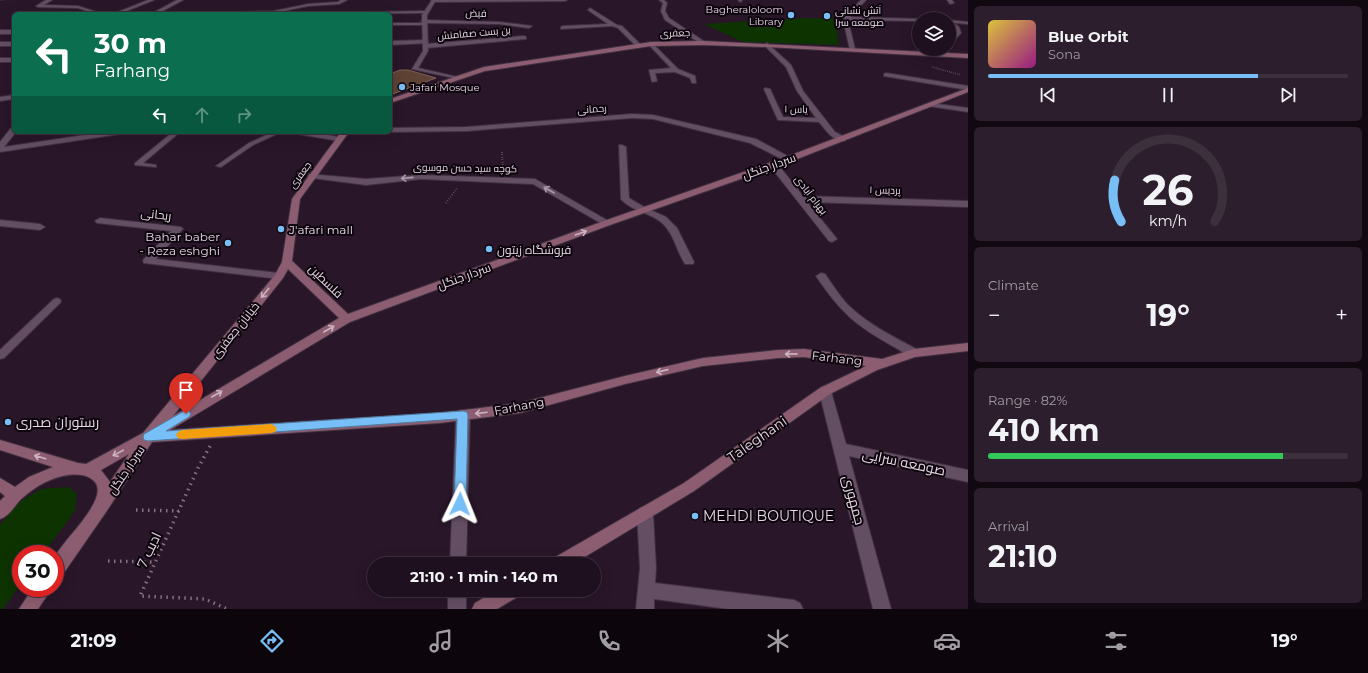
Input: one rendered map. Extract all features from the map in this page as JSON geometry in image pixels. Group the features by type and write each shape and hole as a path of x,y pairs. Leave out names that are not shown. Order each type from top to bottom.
{"main road":[{"name":"جعفری","path":"392,100 484,69 651,44 704,43 767,45 968,56"},
{"name":"سردار جنگل","path":"64,558 148,437 346,319 643,210 790,159 968,89"},
{"name":"جعفری","path":"287,262 296,199 342,135"},
{"name":"خیابان جعفری","path":"0,512 14,495 26,486 52,472 82,469 148,437 279,276 287,262"},
{"name":"فلسطین","path":"287,262 346,319"},
{"name":"Taleghani","path":"570,557 689,487 825,391 873,367 914,353 968,347"},
{"name":"Farhang","path":"148,437 463,415 520,408 625,380 703,362 778,354 804,353 885,364"},
{"path":"0,445 96,473 104,483 105,497 101,507"},
{"path":"0,484 14,495"},
{"path":"28,609 37,597"},
{"path":"481,609 502,597"}],"street":[{"path":"50,0 38,6 78,7 94,12"},
{"path":"121,12 152,0"},
{"path":"156,12 181,0"},
{"path":"308,4 313,0"},
{"path":"274,12 308,4 335,4 345,0"},
{"path":"456,78 415,69 416,65 426,53 424,12 434,1 505,0 515,3 565,0"},
{"path":"661,0 665,3 663,11 667,19 704,43"},
{"path":"846,18 864,0"},
{"path":"140,5 167,6"},
{"path":"590,9 604,20 620,26 639,46"},
{"path":"392,13 424,12"},
{"path":"846,18 912,20"},
{"path":"846,18 852,49"},
{"path":"596,20 604,20"},
{"name":"فیض","path":"392,24 424,22 499,23 529,26"},
{"path":"956,22 968,23"},
{"path":"563,28 613,24"},
{"path":"0,32 12,32"},
{"name":"بن بست صفامنش","path":"392,43 426,44 524,38"},
{"path":"0,44 12,44"},
{"path":"651,44 676,70 693,77 694,82"},
{"path":"767,45 789,66 800,91 832,134 842,139"},
{"path":"0,60 12,60"},
{"path":"654,81 651,71 676,70"},
{"path":"886,74 968,89"},
{"name":"یاس ۱","path":"767,89 780,119 822,120"},
{"path":"0,98 12,97"},
{"name":"رحمانی","path":"392,130 467,129 581,119 632,116 653,117 753,141 790,159"},
{"path":"0,148 12,133"},
{"path":"0,148 105,134"},
{"path":"327,134 342,135"},
{"path":"622,147 625,199 643,210 663,219 674,230 689,262"},
{"name":"بهرام آبادی","path":"773,164 832,239"},
{"name":"کوچه سید حسن موسوی","path":"312,176 366,182 421,177 535,182 607,223"},
{"name":"پردیس ۱","path":"801,199 968,204"},
{"name":"ریحانی","path":"100,221 178,229 148,261 279,276"},
{"path":"0,224 40,228"},
{"path":"821,276 844,308 862,322 914,353"},
{"name":"جمهوری","path":"825,391 882,609"},
{"path":"458,557 463,415"},
{"name":"صومعه سرایی","path":"840,448 968,476"},
{"path":"645,513 648,568 645,609"},
{"path":"646,590 794,609"},
{"path":"457,597 457,609"}],"lane":[{"path":"930,105 968,110"},
{"path":"154,166 137,164 174,134"},
{"path":"219,166 251,144 274,134"},
{"path":"0,356 58,301"}],"path":[{"path":"0,0 5,0"},
{"path":"932,67 961,75"},
{"path":"502,152 503,180"},
{"name":"ادیب 7","path":"218,432 198,468 140,596 205,598 227,609"},
{"path":"136,510 179,511"},
{"path":"108,561 155,562"}],"green space":[{"path":"803,18 836,19 839,45 743,42 704,24"},
{"path":"69,487 77,494 75,511 50,545 12,545 12,596 3,609 0,609 0,525 19,502 41,489"}],"building":[{"name":"Jafari Mosque","path":"400,70 408,70 436,78 392,94 392,73"}],"slow traffic":[{"path":"182,435 271,429"}],"place":[{"name":"Bagheraloloom Library","path":"791,15"},
{"name":"آتش نشانی صومعه سرا","path":"827,16"},
{"name":"Jafari Mosque","path":"402,87"},
{"name":"J'afari mall","path":"281,229"},
{"name":"Bahar baber - Reza eshghi","path":"228,243"},
{"name":"فروشگاه زیتون","path":"489,249"},
{"name":"رستوران صدری","path":"8,422"},
{"name":"MEHDI BOUTIQUE","path":"695,516"}],"route":[{"path":"186,414 148,437 440,418 463,415 460,504"}]}
